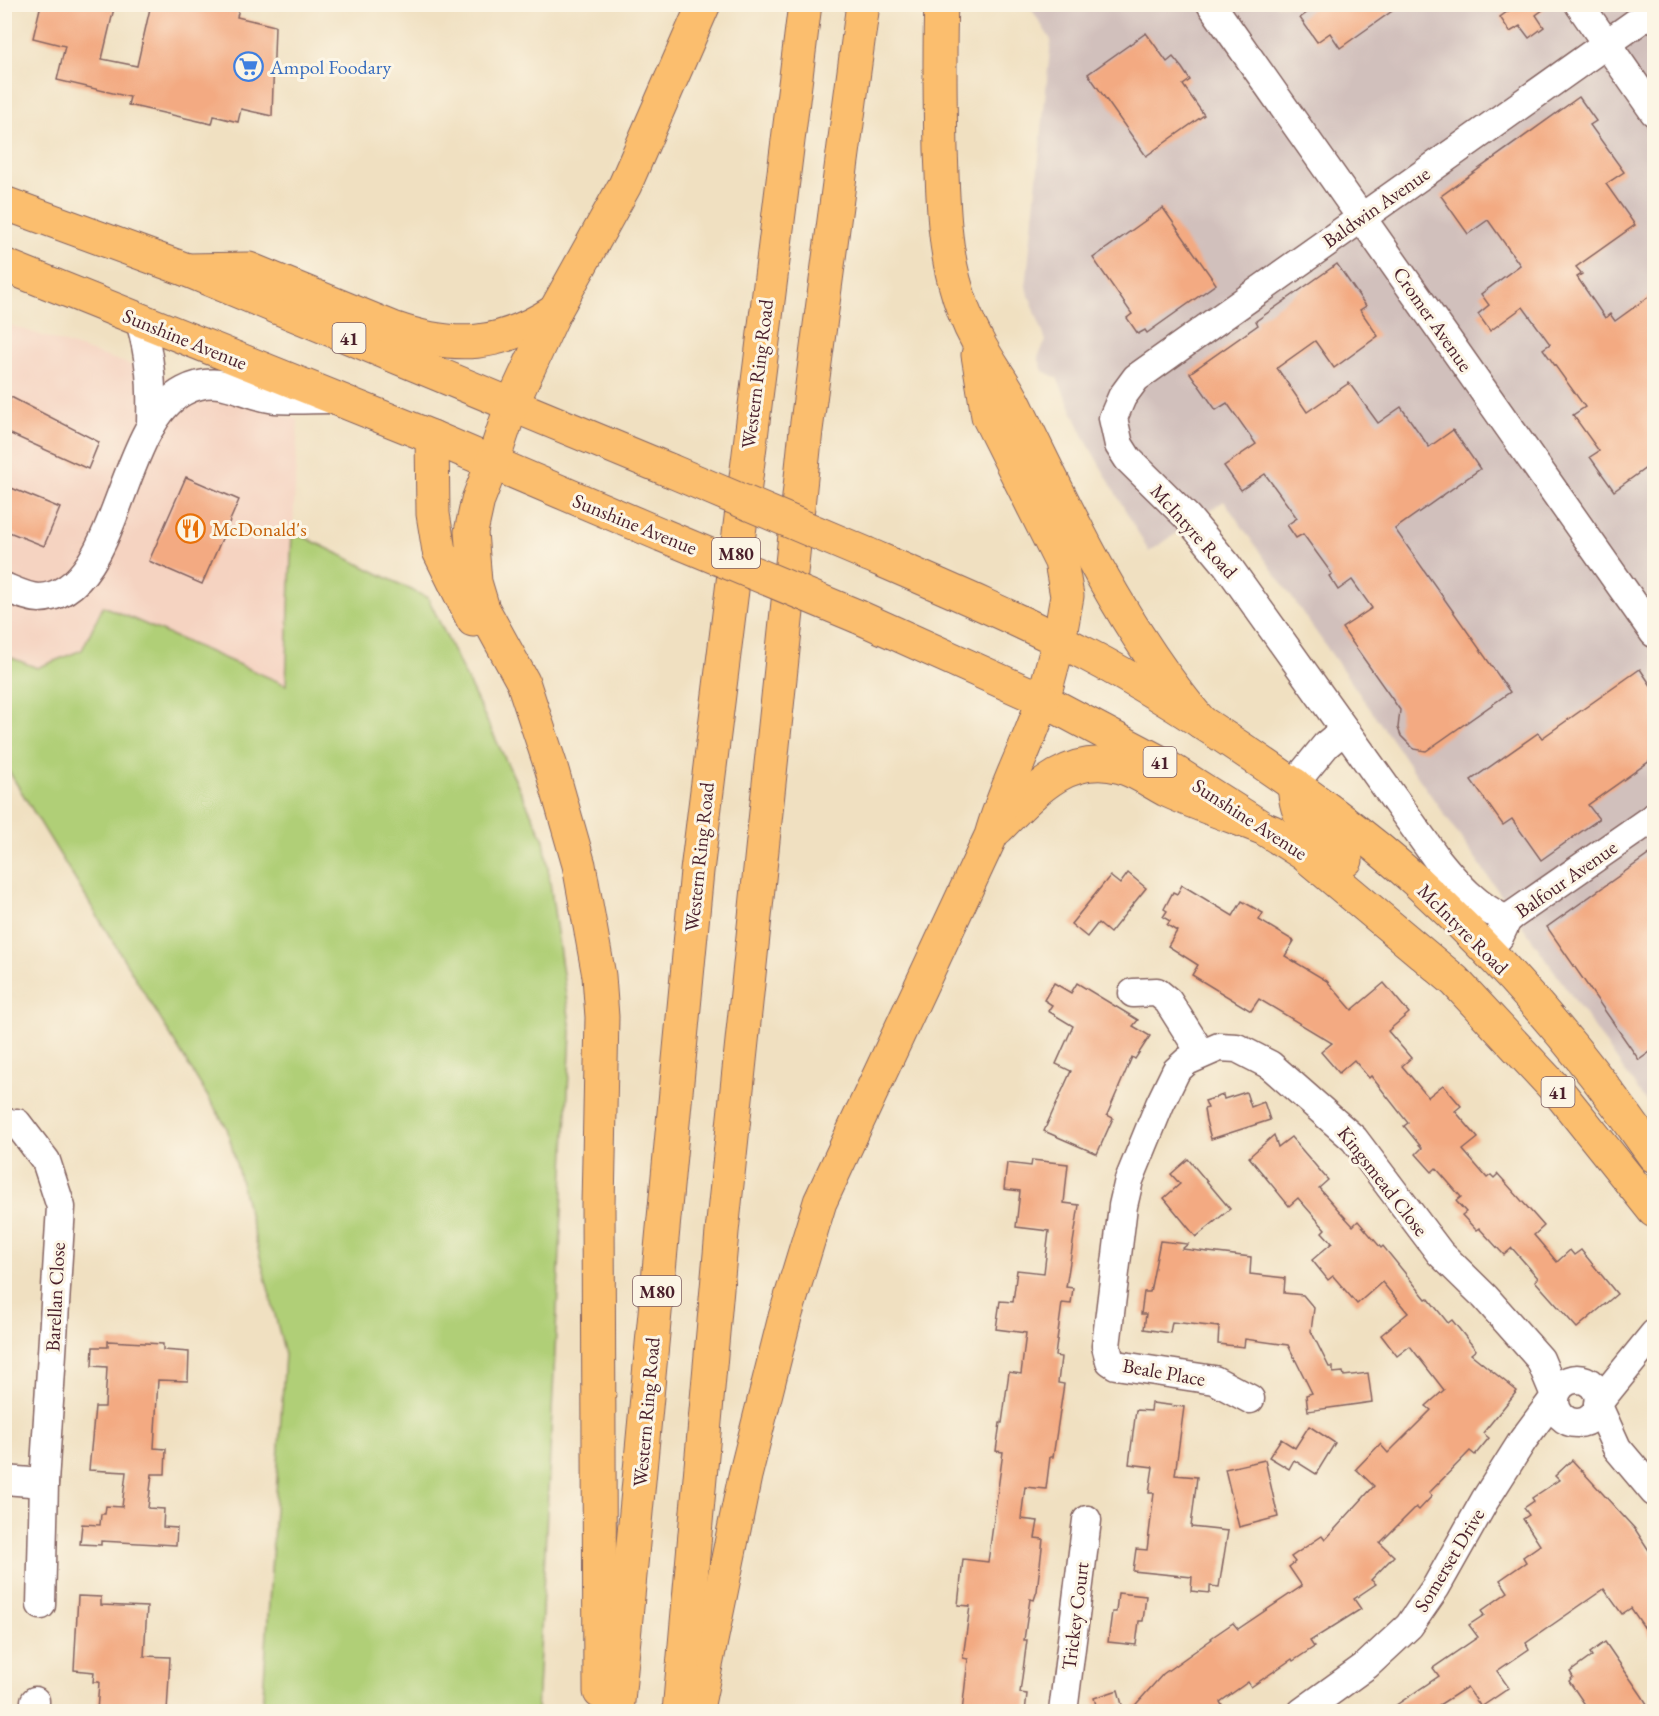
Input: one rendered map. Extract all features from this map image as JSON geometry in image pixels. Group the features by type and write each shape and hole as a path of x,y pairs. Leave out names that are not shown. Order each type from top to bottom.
{"main road":[{"path":"600,1712 598,1204 602,1017 594,934 574,846 523,682 483,609 475,582 471,532 478,500 512,404 555,311 625,185 704,4"},
{"name":"Western Ring Road","path":"617,1712 697,871 805,4"},
{"path":"679,1712 722,1232 806,430 863,4"},
{"path":"941,4 939,56 943,203 954,280 976,338 1015,404 1044,468 1145,647 1171,686 1201,722"},
{"name":"41","path":"4,202 187,270 867,554 1089,655 1201,722 1294,784"},
{"name":"Sunshine Avenue","path":"4,265 432,437 860,617 1043,700 1156,760 1273,832 1419,948"},
{"path":"187,270 249,269 393,328 416,336 441,340 498,339 526,329 555,311"},
{"path":"697,1712 745,1476 785,1317 820,1202 991,836 1000,804 1035,726 1059,641 1066,596 1061,562 988,416 976,338"},
{"path":"432,437 433,514 439,551 456,590 507,681 551,767"},
{"path":"991,836 1039,787 1053,777 1074,768 1108,764 1139,774 1166,790 1273,832"},
{"path":"1294,784 1298,815 1313,833 1368,877 1419,948"},
{"name":"McIntyre Road","path":"1294,784 1358,832 1415,881 1488,951 1578,1054 1654,1156"},
{"name":"41","path":"1419,948 1455,981 1562,1096 1654,1210"},
{"path":"1455,981 1488,951"}],"street":[{"name":"Cromer Avenue","path":"1211,4 1654,633"},
{"path":"1579,4 1654,112"},
{"name":"Baldwin Avenue","path":"1113,418 1122,397 1136,378 1654,10"},
{"path":"140,321 150,356 153,381 151,426"},
{"path":"4,587 37,598 59,595 74,586 91,565 151,426 169,403 184,391 219,382 274,399 335,399"},
{"name":"McIntyre Road","path":"1113,418 1119,445 1128,459 1210,543 1344,731 1467,896 1490,913 1507,920"},
{"path":"1294,784 1326,745 1344,731"},
{"name":"Balfour Avenue","path":"1488,951 1499,938 1507,920 1654,817"},
{"path":"1133,993 1157,992 1168,1001 1201,1053"},
{"name":"Kingsmead Close","path":"1110,1361 1106,1346 1123,1206 1129,1180 1176,1071 1201,1053 1219,1047 1237,1048 1254,1056 1331,1116 1354,1139 1440,1253 1485,1297 1567,1388"},
{"name":"Barellan Close","path":"18,1123 46,1161 61,1207 44,1483 41,1605"},
{"name":"Somerset Drive","path":"1302,1712 1367,1665 1409,1626 1436,1587 1485,1500 1507,1470 1523,1440 1567,1388 1653,1336"},
{"name":"Somerset Drive","path":"1507,1470 1533,1447 1586,1414 1653,1336"},
{"name":"Beale Place","path":"1110,1361 1125,1368 1214,1380 1250,1399"},
{"path":"1567,1388 1596,1391 1586,1414 1561,1416 1567,1388"},
{"path":"1586,1414 1654,1492"},
{"path":"4,1480 44,1483"},
{"name":"Trickey Court","path":"1063,1712 1088,1520"}],"shaded area":[{"path":"1029,5 1654,5 1654,1113 1224,501 1149,552 1085,439 1057,378 1043,371 1038,357 1046,341 1026,287 1051,40"},
{"path":"4,323 298,420 286,685 103,606 82,650 37,668 5,655"}],"green space":[{"path":"292,531 428,598 544,840 571,1031 537,1711 262,1711 285,1354 227,1128 5,765 5,655 37,668 82,650 103,606 286,685"}],"building":[{"path":"41,4 115,4 102,59 137,66 151,4 240,4 237,17 275,26 272,116 241,109 238,122 214,116 212,124 128,105 130,97 57,80 65,46 33,38"},
{"path":"1319,4 1402,4 1340,48 1330,33 1317,42 1300,18"},
{"path":"1518,4 1551,4 1536,15 1544,27 1529,38 1520,26 1510,32 1500,17"},
{"path":"1146,33 1167,62 1173,57 1182,68 1190,80 1183,85 1204,115 1146,156 1088,74"},
{"path":"1579,97 1596,121 1590,125 1624,172 1606,184 1635,225 1576,267 1582,274 1577,277 1605,318 1610,314 1615,321 1654,293 1654,462 1614,491 1590,457 1599,451 1573,415 1585,407 1543,349 1550,344 1523,307 1490,331 1478,314 1489,305 1481,294 1520,265 1488,220 1468,234 1441,196"},
{"path":"1163,208 1216,284 1147,333 1145,330 1138,334 1127,318 1132,314 1093,258"},
{"path":"1337,264 1366,306 1360,310 1378,336 1334,368 1315,341 1277,368 1307,412 1349,383 1378,423 1401,407 1429,447 1453,430 1480,469 1395,529 1510,692 1426,751 1414,749 1401,736 1398,728 1400,710 1342,628 1372,608 1352,580 1338,590 1329,576 1332,574 1303,534 1296,538 1287,525 1297,518 1265,474 1241,490 1224,466 1256,444 1227,403 1216,410 1190,373 1258,325 1256,321"},
{"path":"11,397 99,442 88,469 4,431 4,411"},
{"path":"186,477 239,500 202,584 149,561"},
{"path":"4,485 60,508 44,546 4,530"},
{"path":"1640,669 1654,690 1654,758 1588,805 1599,819 1541,860 1512,819 1503,825 1471,780 1538,733 1542,738"},
{"path":"1654,851 1654,1049 1639,1060 1547,927"},
{"path":"1128,873 1146,888 1110,933 1098,923 1087,937 1071,924 1110,876 1120,884"},
{"path":"1182,885 1233,916 1242,901 1263,913 1259,920 1294,941 1285,956 1327,981 1352,1010 1384,983 1409,1013 1388,1031 1411,1058 1402,1066 1428,1097 1443,1085 1461,1106 1455,1111 1478,1138 1463,1150 1487,1178 1491,1175 1494,1178 1498,1174 1544,1226 1534,1235 1557,1262 1570,1250 1574,1255 1581,1250 1617,1294 1577,1328 1535,1281 1538,1278 1512,1248 1504,1255 1479,1228 1476,1230 1462,1215 1466,1212 1456,1201 1461,1197 1436,1168 1432,1172 1416,1154 1422,1148 1404,1126 1408,1123 1371,1076 1369,1078 1354,1060 1339,1073 1321,1052 1332,1043 1259,999 1251,1011 1192,975 1198,965 1168,946 1177,931 1167,925 1170,921 1163,917 1167,911 1164,909 1173,892 1177,894"},
{"path":"1054,983 1071,993 1077,983 1138,1020 1133,1026 1150,1036 1135,1059 1132,1057 1107,1115 1113,1118 1097,1154 1044,1131 1071,1071 1056,1064 1073,1026 1048,1011 1052,1005 1044,1000"},
{"path":"1246,1092 1251,1107 1264,1102 1270,1120 1211,1139 1204,1109 1208,1108 1205,1101 1223,1095 1224,1099"},
{"path":"1274,1135 1278,1147 1291,1137 1328,1180 1319,1188 1342,1214 1353,1226 1358,1221 1381,1248 1383,1246 1448,1323 1452,1320 1476,1350 1471,1354 1517,1391 1483,1433 1489,1438 1475,1455 1470,1451 1429,1493 1432,1496 1419,1510 1416,1507 1380,1543 1394,1556 1371,1580 1376,1584 1354,1599 1361,1609 1310,1641 1314,1647 1293,1661 1292,1659 1251,1687 1248,1682 1220,1702 1226,1712 1129,1712 1163,1674 1211,1638 1233,1623 1238,1629 1302,1586 1289,1567 1295,1562 1291,1557 1322,1536 1325,1540 1374,1486 1356,1469 1380,1444 1388,1453 1431,1410 1426,1406 1444,1390 1410,1346 1397,1356 1381,1335 1408,1313 1382,1282 1357,1304 1333,1276 1328,1280 1312,1260 1332,1243 1322,1232 1325,1229 1298,1198 1289,1206 1249,1157"},
{"path":"1188,1159 1230,1209 1196,1237 1164,1198 1180,1184 1171,1174"},
{"path":"1032,1160 1068,1164 1064,1203 1079,1205 1066,1287 1073,1288 1071,1304 1062,1303 1055,1356 1061,1357 1058,1383 1064,1384 1053,1457 1050,1457 1046,1489 1025,1487 1021,1519 1038,1521 1035,1538 1043,1539 1037,1591 1034,1600 1030,1599 1024,1640 1027,1640 1020,1693 1027,1694 1025,1712 962,1712 968,1659 963,1658 970,1606 958,1605 963,1559 988,1562 1003,1452 996,1451 1000,1423 1002,1423 1009,1372 1021,1374 1026,1333 996,1329 1000,1301 1013,1302 1017,1270 1044,1273 1049,1231 1016,1227 1020,1191 1004,1189 1007,1163 1031,1166"},
{"path":"1160,1241 1188,1244 1182,1249 1251,1257 1250,1274 1285,1278 1284,1293 1303,1295 1314,1308 1311,1331 1329,1367 1333,1367 1333,1373 1343,1372 1344,1376 1368,1373 1372,1402 1308,1411 1306,1395 1312,1393 1288,1345 1245,1339 1244,1347 1218,1344 1219,1327 1172,1322 1170,1333 1144,1329 1146,1314 1141,1314 1144,1292 1150,1292"},
{"path":"108,1341 163,1344 163,1350 189,1352 188,1381 158,1380 154,1448 166,1449 165,1474 152,1474 148,1508 164,1509 163,1527 177,1528 176,1545 101,1541 101,1545 80,1544 82,1524 100,1525 101,1514 105,1514 106,1506 122,1507 126,1472 89,1470 95,1407 105,1407 107,1367 92,1366 93,1347 108,1347"},
{"path":"1152,1403 1184,1407 1175,1475 1197,1477 1191,1527 1228,1531 1219,1587 1210,1586 1210,1593 1191,1591 1192,1577 1133,1571 1136,1549 1147,1550 1154,1493 1149,1493 1153,1467 1129,1464 1136,1410 1151,1411"},
{"path":"1309,1426 1335,1443 1316,1474 1294,1460 1289,1469 1269,1457 1281,1439 1295,1448"},
{"path":"1265,1460 1278,1517 1239,1527 1225,1469"},
{"path":"1572,1460 1635,1529 1654,1558 1654,1642 1631,1608 1622,1614 1604,1589 1526,1643 1529,1649 1497,1671 1509,1688 1481,1707 1467,1687 1439,1705 1444,1712 1386,1712 1439,1676 1433,1668 1478,1637 1469,1625 1484,1615 1481,1611 1508,1592 1500,1580 1526,1562 1523,1557 1540,1545 1523,1519 1529,1515 1524,1508 1534,1501 1532,1498 1559,1480 1555,1476"},
{"path":"1118,1593 1146,1596 1143,1621 1139,1621 1136,1645 1108,1642 1112,1612 1116,1612"},
{"path":"78,1596 101,1597 101,1605 147,1607 144,1656 170,1657 167,1712 97,1712 99,1682 93,1682 94,1672 74,1670"},
{"path":"1605,1642 1652,1712 1590,1712 1569,1681 1573,1677 1570,1672 1592,1656 1590,1653"},
{"path":"1118,1690 1124,1712 1098,1712 1094,1698"}],"place":[{"name":"Ampol Foodary","path":"249,67"},
{"name":"McDonald's","path":"191,529"}]}
